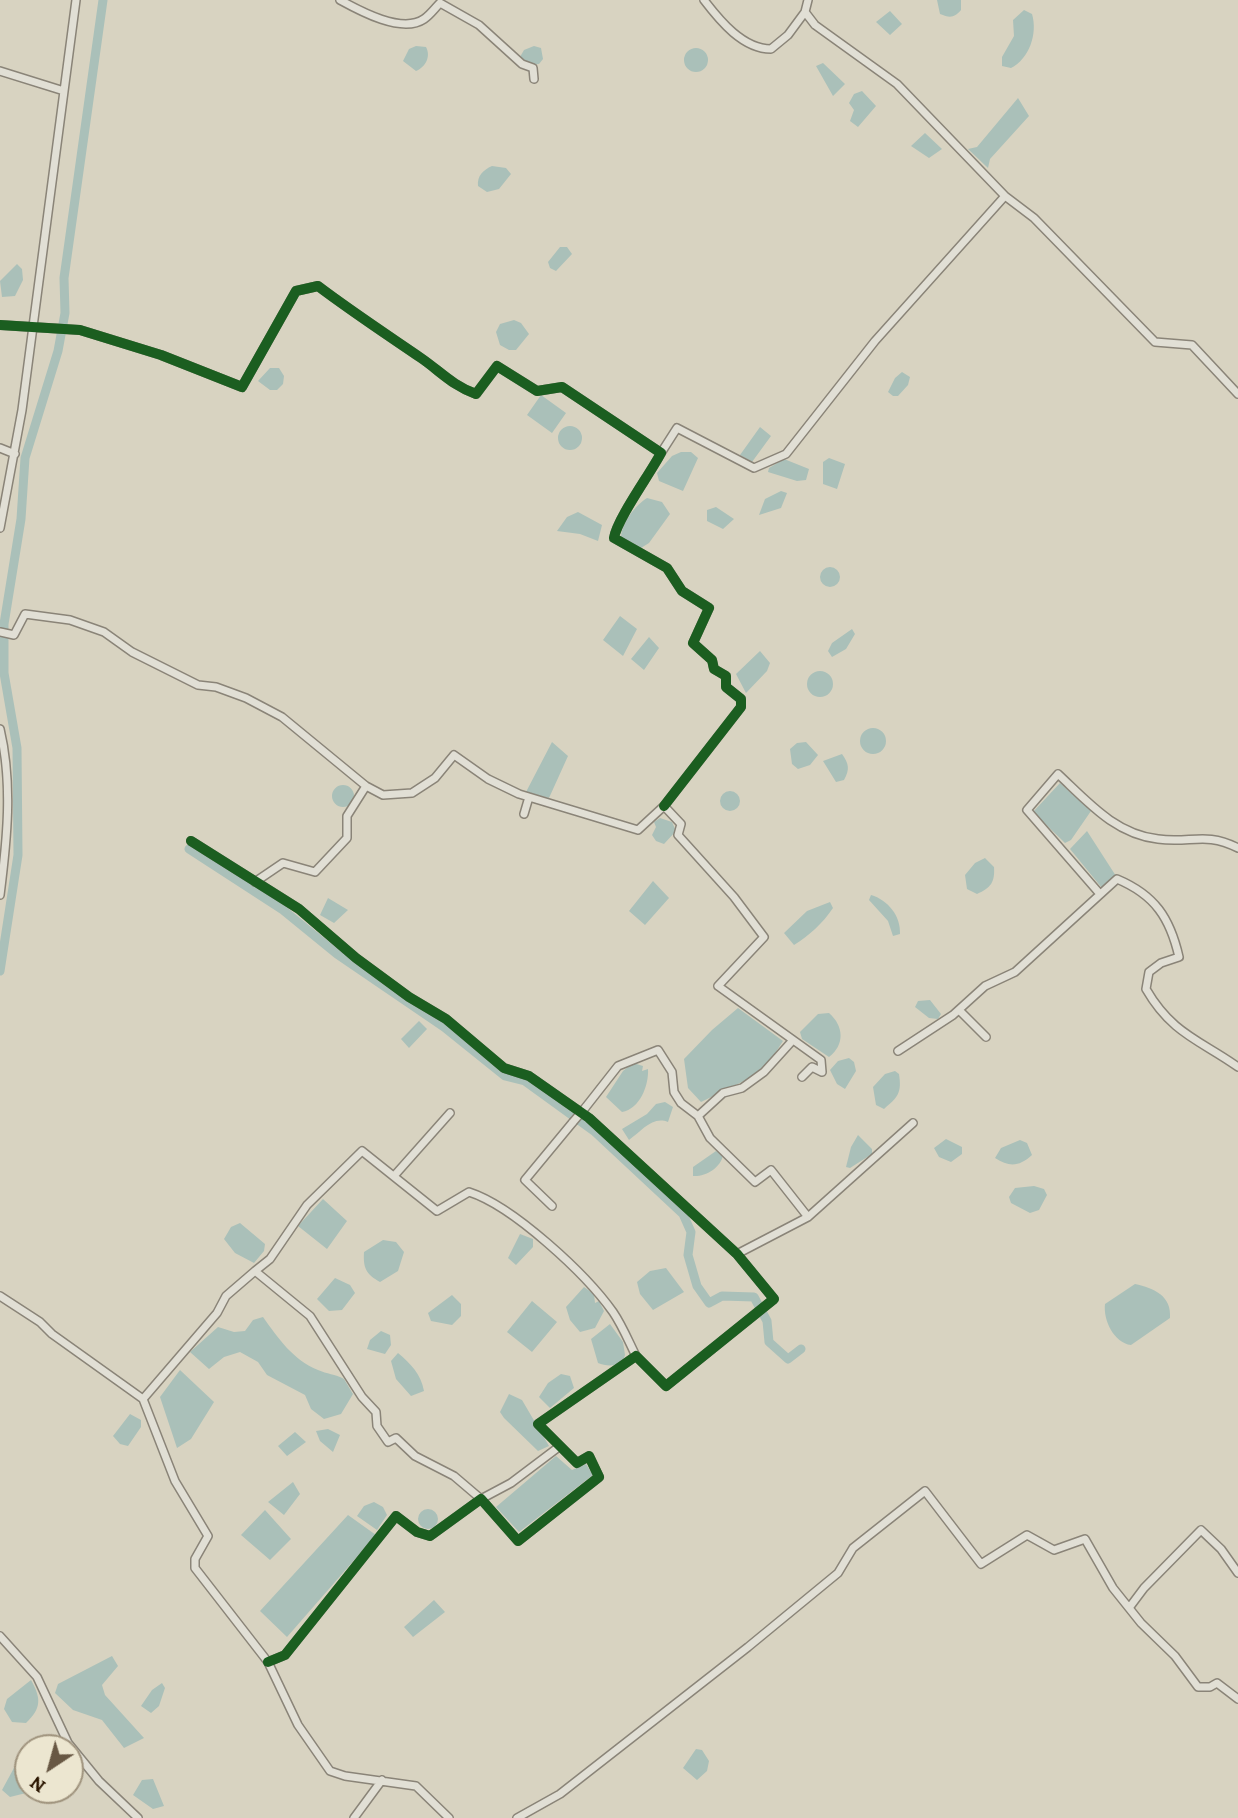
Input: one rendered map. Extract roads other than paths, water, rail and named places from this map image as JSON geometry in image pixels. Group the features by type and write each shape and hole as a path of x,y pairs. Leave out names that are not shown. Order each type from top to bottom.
{"street":[{"path":"0,528 15,454 34,327 76,0"},
{"path":"340,0 373,18 402,22 422,20 440,3 479,25 522,64 533,68 534,79"},
{"path":"448,8 454,0"},
{"path":"704,0 730,29 760,49 771,49 779,42 805,12 808,0"},
{"path":"805,12 815,24 897,84 1005,196 1034,218 1155,342 1192,345 1238,394"},
{"path":"0,71 64,91"},
{"path":"0,632 14,635 25,614 70,620 104,632 132,652 198,685 236,695 282,717 366,786 383,795 412,793 435,778 454,755 488,779 529,797 638,830 664,806 741,707 741,699 726,687 726,676 714,669 712,660 694,643 709,608 682,591 667,568 614,538 616,523 631,506 677,428 754,468 786,454 875,341 1005,196"},
{"path":"0,325 68,329 161,355 242,387 296,291 318,286 378,331 423,359 458,387 476,394 497,366 537,391 562,387 661,453"},
{"path":"0,448 15,454"},
{"path":"0,729 6,753 7,789 7,831 0,895"},
{"path":"1100,894 1027,810 1058,774 1116,826 1157,839 1219,838 1238,848"},
{"path":"255,882 284,863 316,872 347,838 347,816 366,786"},
{"path":"524,814 529,797"},
{"path":"664,806 681,824 678,835 734,897 764,937 718,986 821,1060 822,1072 812,1067 802,1077"},
{"path":"143,1399 217,1313 226,1296 270,1259 307,1205 362,1151 437,1211 469,1192 484,1197 523,1224 592,1288 614,1313 636,1356 666,1386 774,1299 737,1254 589,1118 529,1076 504,1068 446,1019 356,958 299,909 191,841"},
{"path":"898,1051 959,1010 985,986 1014,972 1117,879 1135,887 1157,904 1174,933 1179,957 1161,963 1150,972 1146,989 1155,1005 1186,1037 1238,1067"},
{"path":"959,1010 986,1037"},
{"path":"698,1116 723,1093 742,1088 764,1072 793,1040"},
{"path":"552,1206 525,1180 618,1066 658,1050 672,1072 674,1092 681,1103 698,1116 710,1138 755,1182 771,1170 807,1217"},
{"path":"394,1176 450,1113"},
{"path":"737,1254 807,1217 913,1123"},
{"path":"255,1271 310,1316 362,1397 376,1412 377,1426 388,1442 396,1438 415,1456 454,1476 481,1499 518,1541 599,1477 589,1456 577,1463 538,1424 636,1356"},
{"path":"0,1296 40,1322 52,1334 143,1399 175,1481 208,1536 195,1559 195,1568 268,1662 298,1725 330,1771 345,1776 416,1786 449,1818"},
{"path":"268,1662 285,1655 396,1516 417,1532 430,1536 481,1499 511,1483 560,1446"},
{"path":"517,1818 560,1794 748,1647 838,1573 853,1548 925,1491 981,1564 1027,1535 1054,1550 1085,1539 1129,1608 1175,1656 1198,1687 1210,1687 1217,1683 1238,1699"},
{"path":"1129,1608 1144,1588 1201,1530 1221,1549 1238,1573"},
{"path":"0,1636 37,1677 68,1743 99,1781 138,1818"},
{"path":"354,1818 382,1780"}],"water":[{"path":"937,0 961,0 961,10 952,17 940,14"},
{"path":"1024,10 1032,14 1033,38 1023,59 1011,68 1002,66 1002,57 1014,36 1013,20"},
{"path":"890,11 902,24 890,35 876,22"},
{"path":"416,46 426,47 428,57 425,64 416,71 403,61 409,49"},
{"path":"534,46 541,48 543,59 539,64 530,65 520,57 524,50"},
{"path":"691,48 701,48 708,55 708,65 701,72 691,72 684,65 684,55"},
{"path":"823,63 845,84 833,96 816,66"},
{"path":"862,91 876,106 858,127 850,121 854,110 849,103 854,94"},
{"path":"1018,98 1029,116 990,159 988,168 968,149 977,147"},
{"path":"925,133 942,149 929,158 911,146"},
{"path":"492,166 506,168 511,174 499,189 487,192 478,186 478,179 483,171"},
{"path":"560,247 567,247 572,254 556,271 550,268 548,262"},
{"path":"17,264 22,269 23,280 15,296 2,297 0,281"},
{"path":"514,320 521,323 529,334 516,350 509,350 500,345 496,332 500,324"},
{"path":"270,368 279,368 284,376 283,384 277,390 270,390 258,381"},
{"path":"902,372 910,377 908,385 898,396 893,396 888,392 895,378"},
{"path":"541,395 566,413 552,433 527,415"},
{"path":"570,426 579,429 582,438 579,447 570,450 561,447 558,438 561,429"},
{"path":"760,427 771,436 752,462 740,455"},
{"path":"691,452 698,458 683,491 659,481 657,473 672,456"},
{"path":"829,458 845,464 837,489 823,484 823,462"},
{"path":"784,459 809,469 806,480 797,481 768,472 769,468"},
{"path":"781,491 787,493 781,508 759,515 765,499"},
{"path":"647,498 662,502 670,514 649,543 641,548 621,537 630,515"},
{"path":"716,507 734,519 723,529 707,521 707,510"},
{"path":"578,512 602,525 598,541 580,534 557,531 567,517"},
{"path":"830,567 837,570 840,577 837,584 830,587 823,584 820,577 823,570"},
{"path":"620,616 637,629 623,656 603,640"},
{"path":"852,629 855,634 846,649 832,657 828,651 832,643"},
{"path":"649,637 659,648 644,670 631,659"},
{"path":"760,651 770,663 767,671 746,693 736,674"},
{"path":"820,671 829,675 833,684 829,693 820,697 811,693 807,684 811,675"},
{"path":"873,728 882,732 886,741 882,750 873,754 864,750 860,741 864,732"},
{"path":"552,742 568,756 549,798 526,792"},
{"path":"806,742 818,755 810,765 798,769 792,764 790,749 797,743"},
{"path":"842,754 848,770 844,780 836,782 823,761"},
{"path":"1060,783 1091,811 1071,840 1065,843 1033,812"},
{"path":"343,785 351,788 354,796 351,804 343,807 335,804 332,796 335,788"},
{"path":"730,791 737,794 740,801 737,808 730,811 723,808 720,801 723,794"},
{"path":"660,818 672,822 676,831 664,844 656,841 652,835 656,827 654,822"},
{"path":"1087,831 1116,876 1102,888 1070,849"},
{"path":"985,858 994,867 994,877 989,887 977,894 967,889 965,875 975,863"},
{"path":"653,881 669,898 645,925 629,911"},
{"path":"871,895 883,901 896,915 900,934 893,936 888,921 869,900"},
{"path":"328,898 348,910 334,923 320,915"},
{"path":"830,902 833,908 825,919 794,945 784,933 807,911"},
{"path":"930,1000 941,1014 938,1019 929,1018 915,1007 918,1001"},
{"path":"738,1008 783,1041 772,1058 752,1077 701,1102 688,1088 684,1059"},
{"path":"829,1013 838,1024 841,1035 838,1047 829,1057 802,1039 800,1032 818,1014"},
{"path":"419,1021 427,1029 409,1048 401,1039"},
{"path":"849,1058 854,1062 856,1071 845,1089 837,1084 830,1070 838,1061"},
{"path":"633,1063 643,1066 642,1071 648,1069 647,1082 634,1106 622,1112 606,1097 623,1071"},
{"path":"895,1071 899,1074 899,1090 896,1098 884,1109 876,1105 873,1087 885,1074"},
{"path":"665,1102 673,1107 668,1122 652,1123 629,1140 622,1129 647,1114 656,1104"},
{"path":"858,1135 872,1149 872,1154 850,1168 846,1167 851,1147"},
{"path":"946,1139 962,1147 962,1154 951,1162 939,1157 934,1148"},
{"path":"1020,1140 1027,1143 1032,1155 1023,1162 1005,1163 995,1158 1001,1148"},
{"path":"716,1151 723,1155 716,1168 693,1176 693,1167"},
{"path":"1034,1186 1044,1189 1047,1195 1039,1210 1030,1213 1011,1203 1009,1197 1015,1188"},
{"path":"323,1199 347,1221 327,1249 298,1226"},
{"path":"240,1223 265,1244 264,1251 254,1263 235,1253 224,1239 231,1227"},
{"path":"520,1234 533,1239 533,1247 516,1265 508,1258"},
{"path":"383,1240 396,1242 404,1252 398,1271 380,1282 366,1270 364,1252"},
{"path":"666,1268 684,1292 653,1310 640,1294 637,1282 650,1271"},
{"path":"335,1278 350,1285 355,1293 342,1310 329,1311 317,1299"},
{"path":"1135,1284 1160,1294 1168,1304 1170,1318 1131,1345 1119,1340 1111,1330 1105,1304"},
{"path":"584,1287 594,1294 595,1303 599,1301 604,1311 595,1328 580,1332 570,1320 566,1307"},
{"path":"452,1295 461,1304 461,1316 452,1325 431,1321 428,1313"},
{"path":"532,1301 557,1322 532,1352 507,1332"},
{"path":"263,1317 280,1340 301,1360 318,1370 344,1379 353,1394 341,1414 324,1419 311,1409 305,1395 267,1375 258,1362 240,1352 224,1357 209,1369 190,1352 218,1327 234,1332 245,1331 253,1320"},
{"path":"610,1324 623,1342 625,1355 618,1364 606,1365 598,1363 591,1339"},
{"path":"381,1331 390,1335 391,1345 385,1354 367,1349 370,1340"},
{"path":"398,1353 415,1370 424,1391 411,1396 396,1379 391,1361"},
{"path":"180,1370 214,1402 191,1439 177,1448 160,1397"},
{"path":"561,1374 570,1376 574,1388 550,1408 539,1397 548,1383"},
{"path":"509,1394 522,1400 549,1446 538,1451 504,1418 500,1412"},
{"path":"130,1414 141,1420 141,1427 128,1446 120,1444 113,1436"},
{"path":"328,1429 340,1435 333,1452 320,1441 316,1431"},
{"path":"295,1432 306,1442 287,1456 278,1446"},
{"path":"556,1456 572,1470 586,1464 593,1475 519,1532 496,1507"},
{"path":"293,1482 300,1494 284,1515 268,1502"},
{"path":"374,1502 383,1507 387,1515 377,1530 357,1516 364,1506"},
{"path":"424,1509 432,1509 438,1519 432,1529 424,1529 418,1523 418,1515"},
{"path":"265,1510 291,1539 270,1560 241,1535"},
{"path":"348,1515 376,1535 287,1637 260,1611"},
{"path":"434,1600 445,1612 413,1637 404,1627"},
{"path":"112,1656 118,1666 102,1685 105,1695 144,1738 124,1748 102,1720 73,1710 55,1693 58,1684"},
{"path":"31,1680 37,1692 37,1708 26,1723 12,1722 4,1709 7,1699"},
{"path":"162,1683 165,1688 159,1706 151,1713 141,1706 152,1690"},
{"path":"696,1749 702,1750 709,1761 707,1771 697,1780 683,1768"},
{"path":"14,1768 14,1796 10,1797 2,1790"},
{"path":"153,1779 164,1806 153,1809 133,1795 142,1780"}],"waterway":[{"path":"0,971 18,855 17,748 4,673 4,624 21,519 25,458 58,351 65,313 64,278 103,0"},
{"path":"189,849 283,910 337,954 444,1027 505,1076 525,1081 594,1131 683,1214 691,1232 688,1255 697,1286 709,1303 722,1296 754,1297 767,1321 769,1342 788,1359 801,1349"}]}
